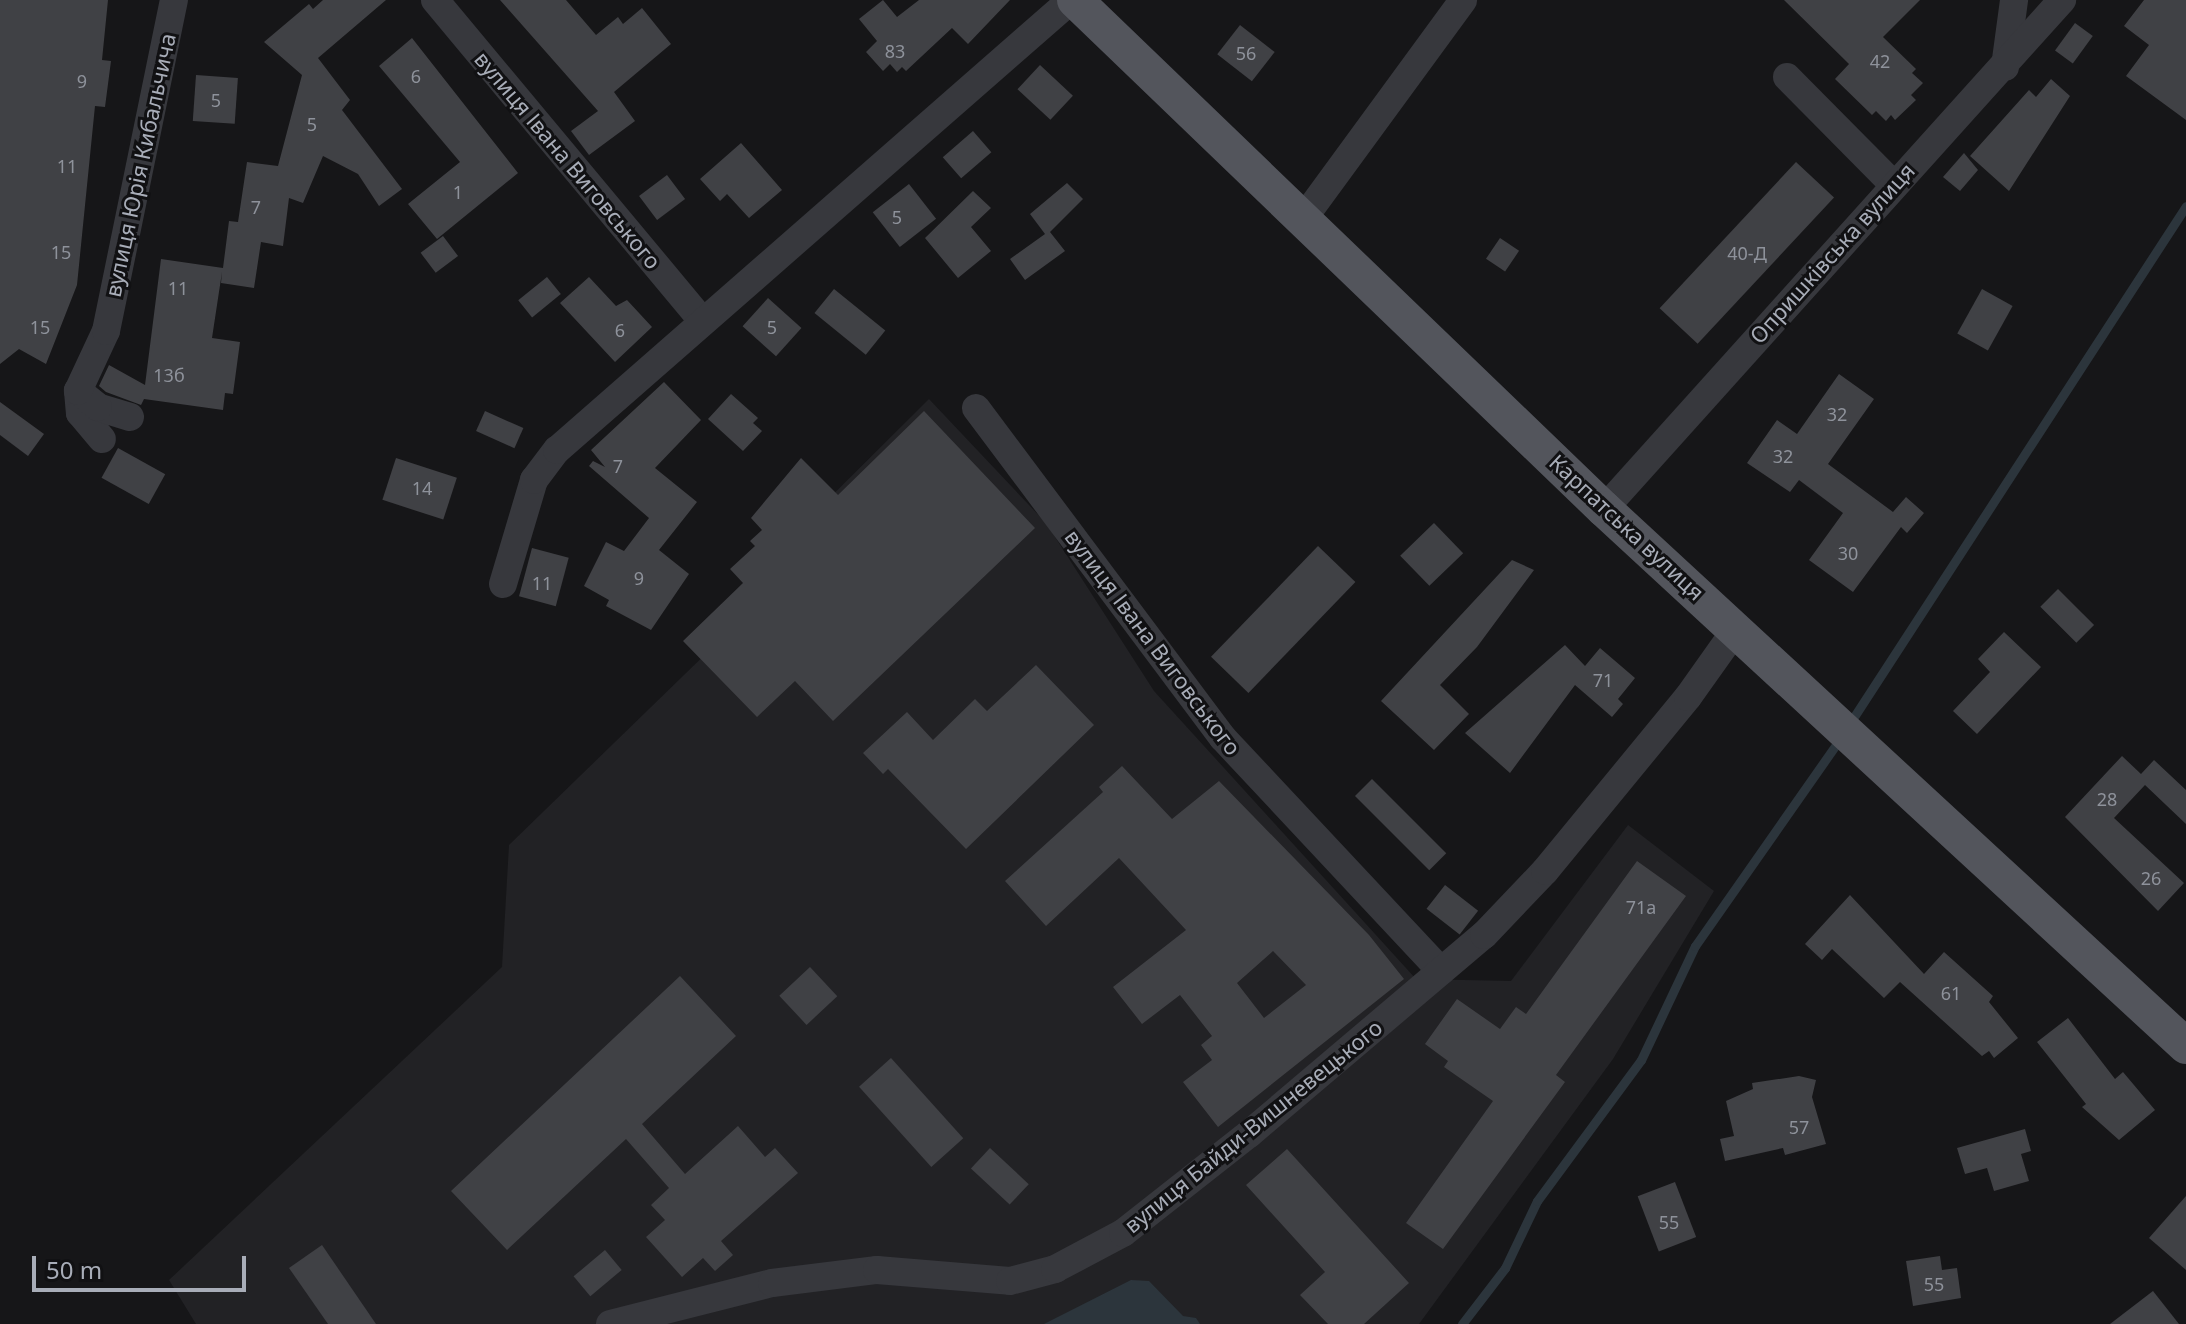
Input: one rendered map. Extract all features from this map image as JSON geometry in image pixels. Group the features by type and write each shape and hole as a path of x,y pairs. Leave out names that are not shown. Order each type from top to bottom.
{"main road":[{"name":"Карпатська вулиця","path":"1073,0 1604,509 1737,628 2186,1046"}],"street":[{"name":"вулиця Юрія Кибальчича","path":"78,391 106,331 174,0"},
{"name":"вулиця Івана Виговського","path":"435,0 702,320"},
{"path":"503,584 534,480 557,450 702,320 1073,0"},
{"path":"1303,219 1463,0"},
{"path":"2005,67 2014,0"},
{"name":"Опришківська вулиця","path":"1604,509 1892,183 2005,67 2062,0"},
{"path":"1787,77 1892,183"},
{"path":"78,391 98,407 130,417"},
{"path":"78,391 80,413 102,439"},
{"name":"вулиця Івана Виговського","path":"976,408 1223,738 1441,971"},
{"name":"вулиця Байди-Вишневецького","path":"610,1324 772,1283 862,1272 1010,1281 1055,1269 1123,1233 1249,1134 1441,971 1545,871 1688,697 1737,628"}],"shaded area":[{"path":"929,399 1046,523 1154,691 1416,979 1511,981 1628,825 1714,891 1613,1059 1419,1324 196,1324 169,1280 502,967 509,845 754,607 744,583"},
{"path":"1131,1280 1149,1281 1183,1316 1196,1318 1200,1324 1044,1324"}],"building":[{"path":"0,0 108,0 102,60 111,61 105,107 95,106 77,285 46,364 19,349 0,364"},
{"path":"323,0 386,0 318,58 350,100 342,110 402,189 379,206 358,174 323,156 303,203 289,198 283,246 261,242 254,288 221,283 222,272 212,338 240,342 233,394 225,393 223,410 144,399 141,405 106,392 99,386 109,365 145,385 161,259 223,268 229,221 238,222 247,162 278,166 302,75 264,42 309,4 313,9"},
{"path":"500,0 566,0 596,35 618,17 623,24 642,8 671,44 614,92 635,121 589,155 571,131 598,111"},
{"path":"883,0 897,17 919,0 1010,0 968,44 952,28 906,71 902,67 897,72 890,64 883,71 866,52 877,41 859,19"},
{"path":"1784,0 1920,0 1883,37 1916,69 1912,73 1923,83 1911,95 1916,100 1895,120 1891,115 1886,121 1876,111 1872,115 1835,79 1849,64"},
{"path":"2144,0 2186,0 2186,120 2126,76 2149,45 2124,26"},
{"path":"2075,23 2093,36 2073,63 2055,51"},
{"path":"1240,25 1275,52 1252,81 1217,54"},
{"path":"412,38 518,173 437,239 408,204 460,162 379,66"},
{"path":"1040,65 1073,96 1050,120 1017,89"},
{"path":"196,75 238,78 235,124 193,121"},
{"path":"2051,79 2070,96 2009,191 1970,156 2029,90 2036,97"},
{"path":"973,131 991,152 961,178 943,157"},
{"path":"741,143 782,190 749,218 727,194 720,201 700,179"},
{"path":"1964,153 1978,170 1960,191 1943,177"},
{"path":"1796,162 1834,197 1698,344 1660,308"},
{"path":"667,175 685,199 657,220 639,196"},
{"path":"1067,183 1083,199 1050,232 1065,251 1025,280 1010,259 1045,234 1030,214"},
{"path":"909,184 936,219 900,247 873,212"},
{"path":"973,191 991,208 971,227 991,251 958,278 925,238"},
{"path":"443,236 458,256 436,273 421,253"},
{"path":"1500,238 1519,251 1505,272 1486,259"},
{"path":"547,277 561,294 532,317 518,300"},
{"path":"589,277 616,306 627,300 652,327 615,362 560,303"},
{"path":"834,289 885,331 866,355 814,313"},
{"path":"1982,289 2013,306 1988,351 1957,334"},
{"path":"768,298 801,328 776,356 743,326"},
{"path":"1839,374 1874,399 1828,464 1893,512 1906,497 1924,513 1907,533 1901,527 1853,592 1809,560 1843,513 1799,480 1790,492 1747,463 1777,420 1797,434"},
{"path":"664,382 701,420 655,468 697,502 659,550 689,574 651,630 606,606 609,600 584,586 606,542 624,551 649,518 589,466 593,461 605,467 591,450"},
{"path":"731,394 758,418 753,423 762,431 743,451 708,419"},
{"path":"0,402 44,434 28,456 0,435"},
{"path":"485,411 523,428 514,448 476,431"},
{"path":"924,411 1035,528 833,721 795,681 757,717 683,641 743,583 730,569 755,546 750,541 762,530 751,518 801,458 838,495"},
{"path":"118,448 165,474 149,504 102,478"},
{"path":"396,458 457,478 443,520 382,500"},
{"path":"1434,523 1463,553 1429,586 1400,556"},
{"path":"1318,546 1355,582 1248,693 1211,657"},
{"path":"532,548 569,558 556,606 519,596"},
{"path":"1512,560 1534,570 1477,647 1440,685 1469,714 1434,750 1381,701"},
{"path":"2058,589 2094,625 2076,643 2040,607"},
{"path":"2004,632 2041,667 1977,734 1953,711 1990,672 1978,659"},
{"path":"1565,645 1585,666 1600,648 1635,678 1618,699 1623,704 1612,717 1575,685 1510,773 1465,733"},
{"path":"1036,665 1094,725 966,849 888,769 883,774 863,753 907,712 933,740 975,699 987,711"},
{"path":"2122,756 2141,774 2154,760 2186,790 2186,824 2145,785 2114,818 2184,883 2158,911 2065,817"},
{"path":"1122,766 1172,819 1219,781 1369,935 1404,979 1218,1127 1183,1082 1212,1060 1201,1045 1212,1036 1180,995 1142,1024 1113,987 1186,930 1119,858 1046,926 1005,881 1103,792 1099,787","holes":["1273,951 1306,985 1264,1018 1237,983"]},
{"path":"1372,779 1446,853 1429,870 1355,796"},
{"path":"1637,861 1686,896 1556,1075 1565,1082 1443,1249 1406,1223 1493,1101 1444,1067 1448,1061 1425,1044 1457,999 1500,1029 1516,1007 1526,1014"},
{"path":"1445,885 1478,911 1460,934 1427,909"},
{"path":"1850,895 1924,974 1944,952 1993,996 1989,1002 2018,1038 1994,1058 1989,1051 1982,1056 1900,982 1884,998 1832,949 1822,960 1805,944"},
{"path":"810,967 837,996 807,1025 779,996"},
{"path":"680,976 736,1036 642,1124 685,1174 738,1126 765,1157 775,1148 798,1173 721,1241 733,1255 715,1271 703,1258 682,1277 646,1237 665,1220 651,1205 669,1188 626,1139 507,1250 451,1191"},
{"path":"2068,1018 2115,1079 2123,1072 2155,1110 2119,1140 2082,1107 2086,1104 2037,1042"},
{"path":"891,1058 963,1138 931,1167 859,1087"},
{"path":"1799,1076 1816,1080 1812,1097 1826,1144 1785,1155 1783,1148 1725,1161 1720,1139 1734,1136 1726,1101 1753,1089 1752,1083"},
{"path":"2025,1129 2031,1151 2021,1154 2029,1181 1994,1191 1987,1168 1965,1174 1957,1148"},
{"path":"990,1148 1029,1184 1010,1205 971,1168"},
{"path":"1287,1149 1409,1283 1364,1324 1328,1324 1300,1295 1325,1272 1246,1185"},
{"path":"1675,1182 1696,1237 1659,1251 1638,1196"},
{"path":"2186,1196 2186,1270 2149,1238"},
{"path":"322,1245 376,1324 328,1324 289,1268"},
{"path":"605,1250 622,1270 590,1296 574,1276"},
{"path":"1940,1256 1942,1270 1957,1268 1961,1298 1913,1306 1906,1261"},
{"path":"2153,1291 2179,1324 2110,1324"}],"waterway":[{"path":"1848,726 2186,206"},
{"path":"1462,1324 1505,1268 1537,1201 1641,1060 1695,946 1840,739"}]}
